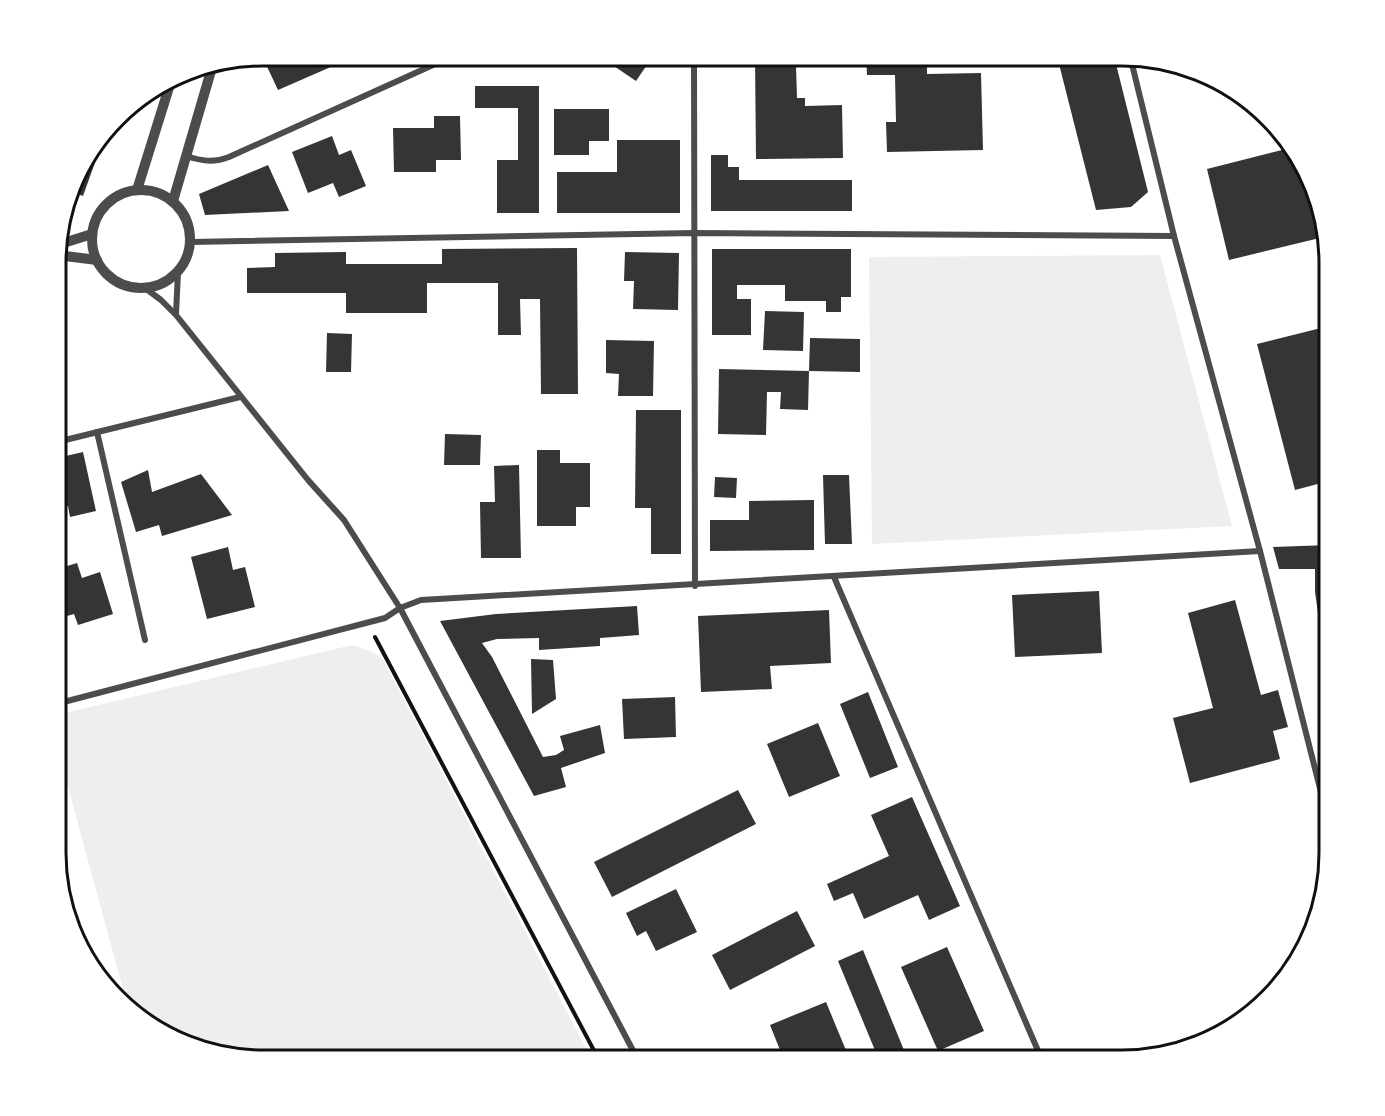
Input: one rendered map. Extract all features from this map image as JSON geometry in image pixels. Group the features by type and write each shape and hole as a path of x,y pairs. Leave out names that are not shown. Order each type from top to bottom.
{"street":[{"path":"186,156 201,161 215,162 229,158 431,66"},
{"path":"694,66 695,585"},
{"path":"1132,66 1174,236 1260,551 1319,784"},
{"path":"173,201 210,73"},
{"path":"137,190 168,90"},
{"path":"137,190 155,193 173,201 189,226 188,254 178,272 172,278 154,287 134,288 116,281 104,271 97,260 92,234 94,224 102,210 116,198 137,190"},
{"path":"190,242 694,233 1174,236"},
{"path":"68,242 92,234"},
{"path":"67,256 97,260"},
{"path":"176,315 178,272"},
{"path":"145,288 176,315 308,480 344,520 400,608 633,1050"},
{"path":"66,440 240,397"},
{"path":"97,432 146,640"},
{"path":"66,701 385,618 400,608 421,600 1260,551"},
{"path":"834,577 1038,1050"}],"path":[{"path":"367,623 594,1050"}],"shaded area":[{"path":"1160,255 1232,526 872,544 869,257"},
{"path":"352,645 370,651 383,659 587,1050 250,1050 200,1040 153,1017 124,992 66,780 66,713"}],"building":[{"path":"267,66 333,66 278,90"},
{"path":"614,66 646,66 636,81"},
{"path":"755,66 796,66 797,98 805,98 805,106 842,105 843,158 756,159"},
{"path":"867,66 927,66 927,74 981,73 983,150 887,152 886,122 896,122 895,75 867,75"},
{"path":"1060,66 1116,66 1148,192 1131,207 1096,210"},
{"path":"475,86 539,86 539,213 497,213 497,160 518,160 518,108 475,108"},
{"path":"554,109 609,109 609,141 589,141 589,155 554,155"},
{"path":"434,116 460,116 461,160 436,160 436,172 394,172 393,128 434,128"},
{"path":"332,136 339,155 351,150 366,186 339,197 333,183 308,193 292,152"},
{"path":"617,140 680,140 680,213 557,213 557,172 617,172"},
{"path":"1283,150 1293,164 1309,200 1317,239 1229,260 1207,169"},
{"path":"98,155 83,196 78,194"},
{"path":"711,155 728,155 728,167 739,167 739,180 852,180 852,211 711,211"},
{"path":"268,165 289,211 205,215 199,194"},
{"path":"577,248 578,394 541,394 540,299 520,299 521,335 498,335 498,283 427,283 427,313 346,313 346,293 247,293 247,268 275,267 275,253 346,252 346,264 442,264 442,249"},
{"path":"712,249 851,249 851,297 841,297 841,312 826,312 826,301 785,301 785,285 737,285 737,299 751,299 751,335 712,335"},
{"path":"625,252 679,253 678,310 633,309 634,281 624,281"},
{"path":"765,311 804,312 803,351 763,350"},
{"path":"1319,328 1319,484 1295,490 1257,344"},
{"path":"327,333 352,334 351,372 326,372"},
{"path":"810,338 860,339 860,372 809,371"},
{"path":"606,340 654,341 653,396 618,396 619,374 606,373"},
{"path":"719,369 809,371 808,410 780,409 781,392 767,392 766,435 718,434"},
{"path":"636,410 681,410 681,554 651,554 651,508 635,508"},
{"path":"445,434 481,435 480,465 444,465"},
{"path":"537,450 560,450 560,463 590,463 590,507 576,507 576,526 537,526"},
{"path":"83,452 96,511 70,517 68,506 66,507 66,456"},
{"path":"519,465 521,558 481,558 480,502 495,502 494,466"},
{"path":"148,470 152,492 201,474 232,515 162,536 159,525 136,532 121,482"},
{"path":"823,475 849,475 852,544 825,544"},
{"path":"715,477 737,478 736,498 714,497"},
{"path":"814,500 814,550 710,551 710,520 749,520 749,501"},
{"path":"1319,545 1319,620 1315,569 1279,569 1273,547"},
{"path":"228,547 233,570 245,567 255,607 207,619 191,557"},
{"path":"77,563 82,578 100,572 113,614 78,625 74,614 66,616 66,566"},
{"path":"1099,591 1102,653 1015,657 1012,595"},
{"path":"1235,600 1261,695 1278,690 1288,727 1273,731 1280,759 1190,783 1173,718 1213,708 1188,613"},
{"path":"637,606 639,635 600,638 600,646 539,650 539,638 497,639 482,643 492,657 543,757 556,755 564,750 560,736 600,725 605,753 561,768 566,787 534,796 440,621 496,614"},
{"path":"829,610 831,663 770,666 772,689 701,692 698,616"},
{"path":"531,659 553,660 556,699 532,714"},
{"path":"868,692 898,767 870,778 840,704"},
{"path":"675,697 676,737 624,739 622,699"},
{"path":"818,723 840,776 789,797 767,744"},
{"path":"738,790 756,824 612,897 594,862"},
{"path":"912,797 960,906 929,920 918,895 864,919 853,893 834,901 827,884 889,856 871,815"},
{"path":"676,889 697,932 656,951 646,931 637,936 626,913"},
{"path":"797,911 815,946 730,990 712,955"},
{"path":"947,947 984,1031 938,1050 901,967"},
{"path":"863,950 904,1050 875,1050 838,961"},
{"path":"826,1002 846,1050 780,1050 770,1025"}]}
